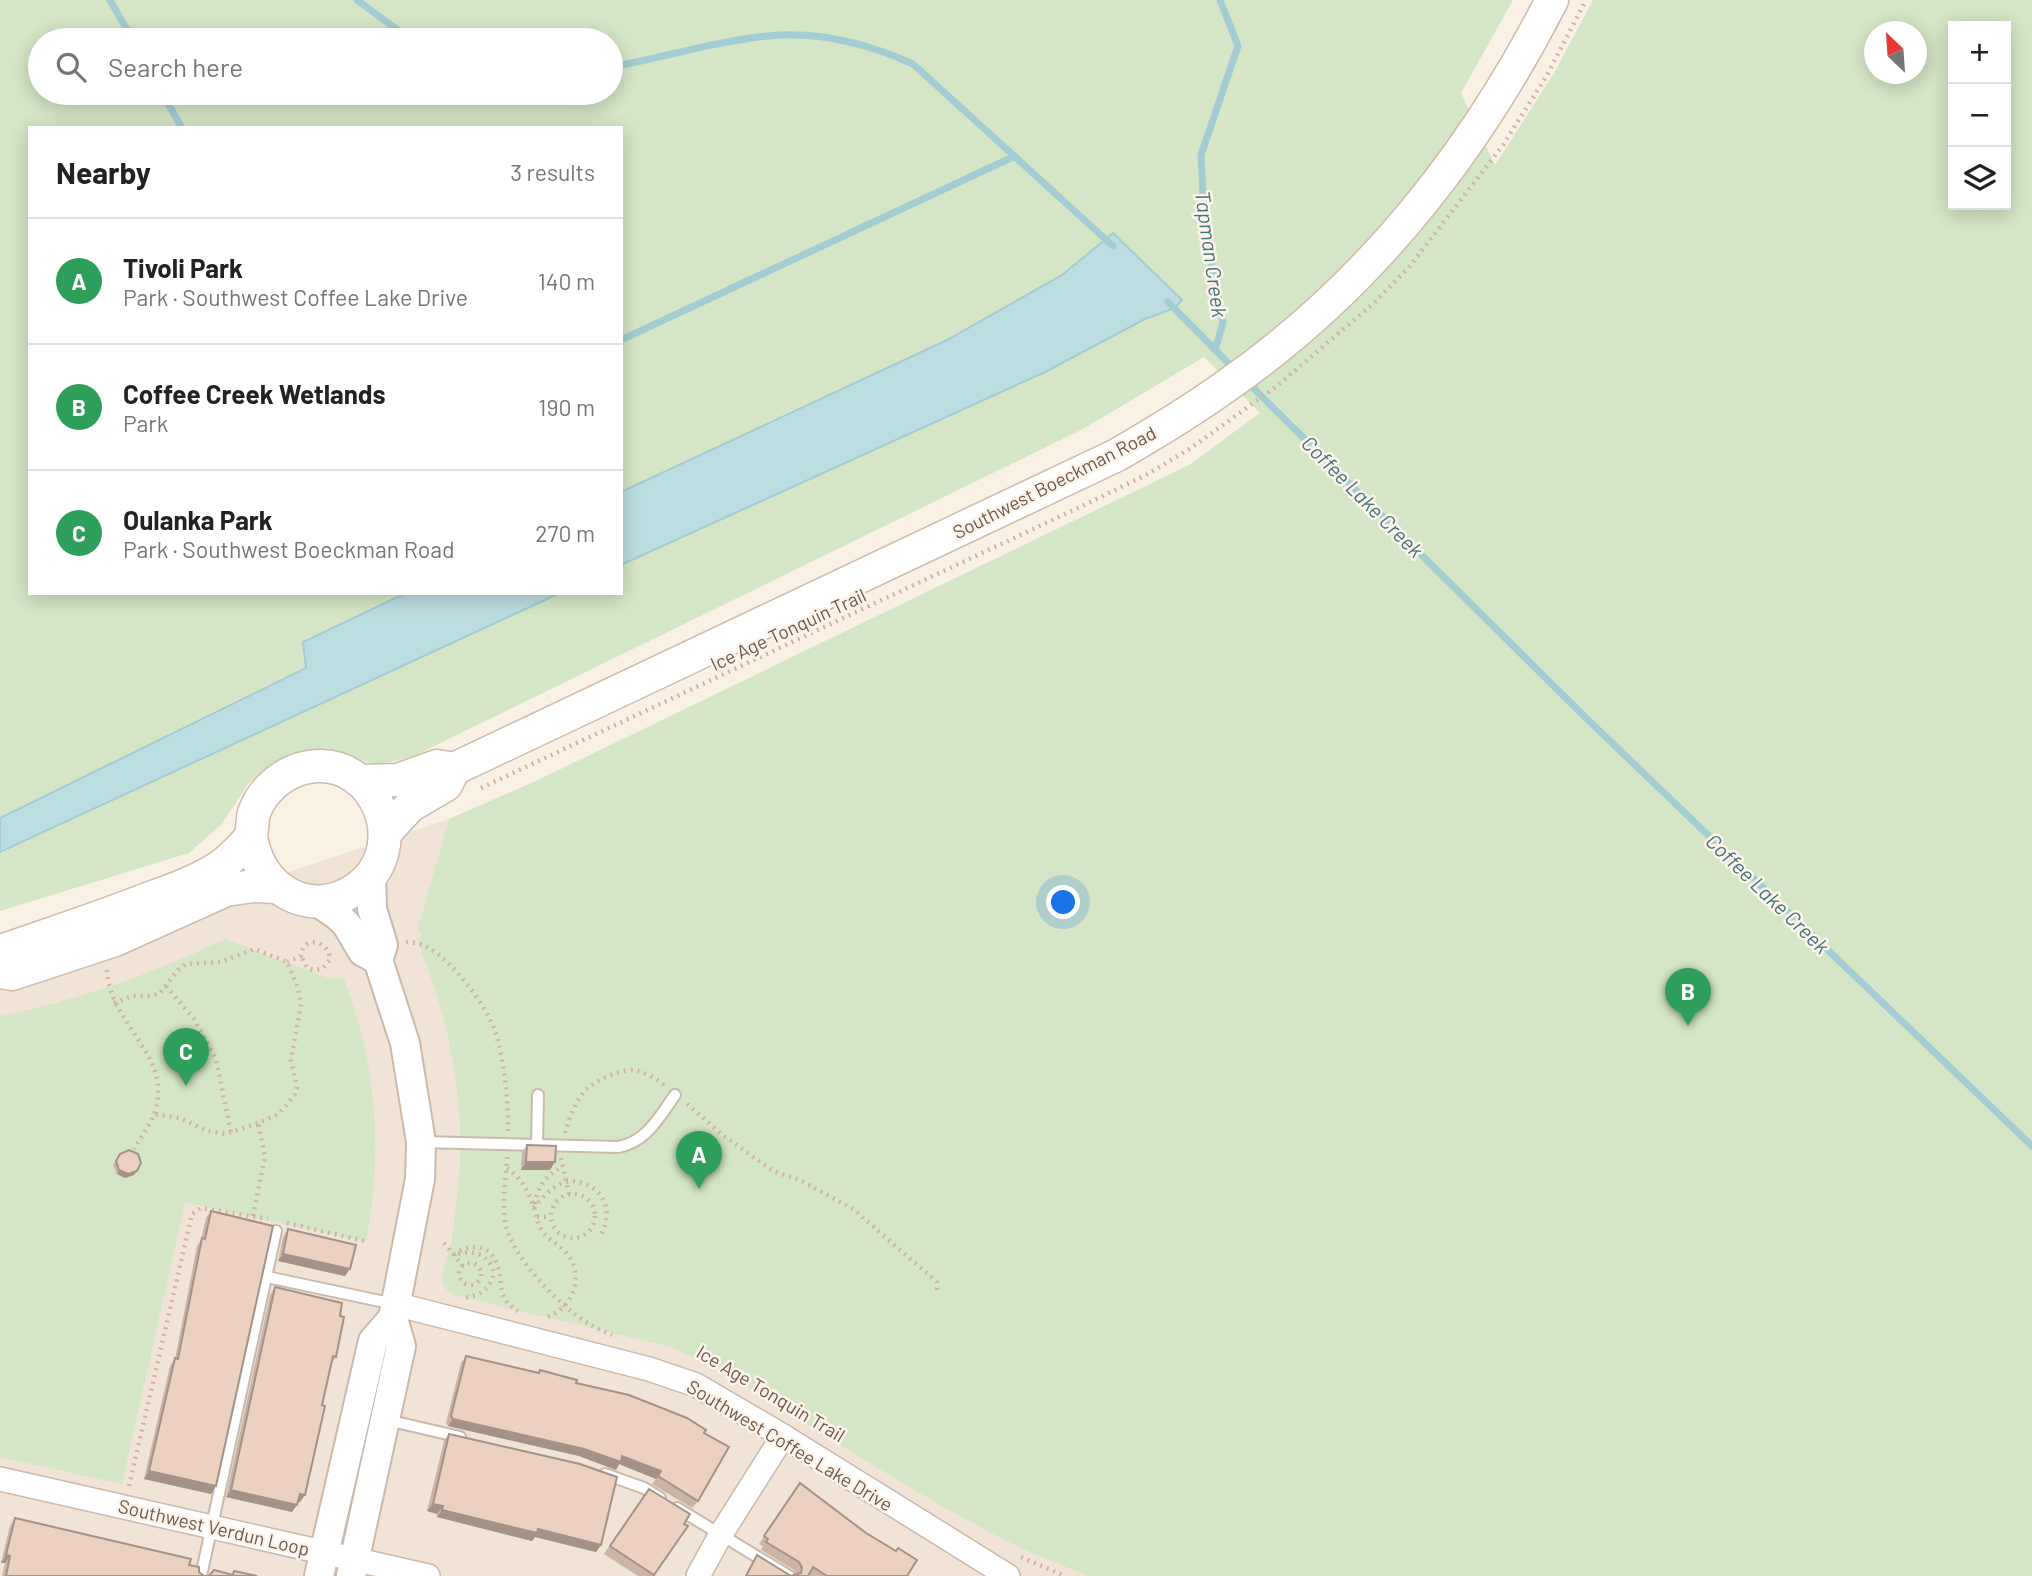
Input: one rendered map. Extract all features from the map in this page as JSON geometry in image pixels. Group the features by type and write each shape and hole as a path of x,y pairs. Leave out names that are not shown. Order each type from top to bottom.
{"main road":[{"name":"Southwest Boeckman Road","path":"251,835 254,813 263,795 280,779 295,771 308,767 333,768 360,781 398,780 437,766 454,769 1071,494 1116,455 1156,432 1257,364 1303,327 1355,278 1396,234 1434,187 1499,97 1552,0"},
{"name":"Southwest Boeckman Road","path":"372,875 381,859 386,833 410,806 446,785 454,769"},
{"path":"360,781 380,807 386,833"},
{"path":"251,835 257,861 265,875 276,887 295,897 316,901 343,896 372,875"},
{"path":"0,955 4,950 102,918 217,869 251,835"},
{"path":"0,972 12,974 84,952 140,930 226,890 253,886 276,887"}],"street":[{"path":"352,1567 401,1346 394,1311 420,1179 421,1142 405,1043 378,960 383,945 372,909 372,875"},
{"path":"316,901 348,925 363,952 378,960"},
{"path":"322,1564 373,1341 394,1311"},
{"name":"Southwest Coffee Lake Drive","path":"394,1311 649,1369 695,1385 783,1436 977,1569 1008,1576"},
{"path":"698,1576 721,1534 783,1436"},
{"name":"Southwest Verdun Loop","path":"0,1479 211,1527 322,1564 428,1576"}],"lane":[{"path":"421,1142 618,1147 632,1145 643,1138 675,1095"},
{"path":"537,1144 538,1096"},
{"path":"201,1576 276,1231"},
{"path":"267,1277 394,1311"},
{"path":"384,1419 477,1441"},
{"path":"588,1468 644,1488 789,1576"}],"path":[{"name":"Ice Age Tonquin Trail","path":"510,776 1071,494"},
{"path":"401,941 427,947 448,964 484,1009 496,1033 508,1107 504,1206 509,1237 525,1265 566,1305 586,1322 620,1339"},
{"path":"313,942 326,947 330,960 322,969 314,970 307,968 302,956 302,948 313,942"},
{"path":"114,1003 132,996 152,996 160,993 177,970 186,964 220,962 247,950 262,951 287,962 298,988 301,1004 291,1060 297,1087 295,1094 276,1115 231,1133 217,1134 180,1118 154,1114"},
{"path":"287,962 302,956"},
{"path":"107,967 114,1003 142,1045 156,1073 158,1098 154,1114 134,1149"},
{"path":"166,986 194,1019 216,1059 231,1133"},
{"path":"569,1194 561,1167 562,1145 570,1116 585,1090 608,1076 634,1070 658,1080 724,1136 773,1171 800,1180 853,1209 931,1276 937,1282 937,1290"},
{"path":"253,1216 265,1157 258,1123"},
{"path":"507,1167 523,1184 547,1237 568,1254 576,1279 574,1293 566,1305 545,1318 533,1318"},
{"path":"534,1208 537,1193 546,1177 561,1167"},
{"path":"534,1208 545,1195 565,1182 579,1182 592,1187 605,1202 607,1219 599,1238"},
{"path":"569,1194 584,1197 594,1208 594,1223 590,1229 584,1234 570,1237 557,1230 551,1217 554,1205 569,1194"},
{"path":"124,1507 189,1219 195,1210 201,1208 253,1216 369,1242"},
{"path":"537,1217 551,1217"},
{"path":"444,1243 463,1266"},
{"path":"454,1255 464,1248 475,1246 486,1249 495,1258 504,1296 509,1305 524,1315"},
{"path":"454,1255 476,1252 486,1257 494,1272 492,1281 482,1293 463,1298"},
{"path":"470,1263 477,1265 481,1278 477,1284 466,1285 459,1276 463,1266 470,1263"},
{"path":"481,1278 492,1281"},
{"path":"1015,1553 1065,1576"}],"shaded area":[{"path":"449,819 417,931 428,935 1219,1576 0,1576 0,964 11,964"}],"green space":[{"path":"0,0 1513,0 1461,93 1495,165 1554,73 1593,0 2032,0 2032,1576 1088,1576 1019,1547 942,1506 718,1368 671,1347 454,1295 445,1288 443,1274 450,1247 459,1178 460,1118 446,1029 418,943 421,933 417,931 449,819 538,780 1189,465 1260,413 1204,357 1083,429 412,757 376,765 340,752 306,751 272,763 248,784 221,825 189,853 0,911"},
{"path":"225,939 331,979 344,979 364,1044 374,1109 374,1175 366,1242 185,1202 122,1484 0,1457 0,1016 115,985"}],"water":[{"path":"1113,233 1182,300 1175,308 1145,319 1045,372 623,564 623,491 947,340 1062,275"},
{"path":"402,595 556,595 0,852 0,818 306,668 303,642"}],"building":[{"path":"527,1145 556,1146 555,1162 526,1162"},
{"path":"129,1150 138,1154 141,1163 137,1171 128,1174 119,1170 116,1161 120,1154"},
{"path":"211,1211 273,1226 216,1486 149,1471 175,1358 178,1359 202,1238 205,1239"},
{"path":"288,1229 356,1245 350,1269 283,1254"},
{"path":"275,1287 342,1303 340,1316 344,1317 322,1405 325,1406 305,1495 300,1494 297,1505 231,1490"},
{"path":"466,1356 539,1373 540,1370 577,1380 576,1383 629,1395 687,1418 706,1430 704,1433 729,1447 698,1501 658,1476 661,1471 622,1456 621,1462 584,1449 453,1419 451,1416"},
{"path":"449,1434 580,1464 617,1477 601,1545 442,1510 443,1506 433,1504"},
{"path":"800,1483 866,1533 917,1560 907,1576 827,1576 813,1567 808,1576 791,1576 801,1573 799,1562 766,1542 768,1539 764,1536"},
{"path":"649,1489 690,1514 684,1524 688,1526 654,1575 610,1546"},
{"path":"15,1518 191,1559 189,1565 199,1567 199,1572 204,1576 6,1576 10,1556 6,1555"},
{"path":"757,1555 791,1576 746,1576"},
{"path":"214,1570 233,1575 234,1571 257,1576 209,1576"}],"waterway":[{"path":"110,0 126,28"},
{"name":"Coffee Lake Creek","path":"357,0 395,28"},
{"name":"Tapman Creek","path":"1215,350 1223,323 1205,231 1201,155 1238,46 1220,0"},
{"name":"Coffee Lake Creek","path":"623,64 716,44 779,35 831,38 881,51 913,64 1113,246"},
{"path":"169,105 181,126"},
{"path":"623,339 1015,156"},
{"name":"Coffee Lake Creek","path":"1168,302 1236,371"},
{"name":"Coffee Lake Creek","path":"1247,382 1584,716 2032,1146"}],"place":[{"name":"Coffee Creek Wetlands","path":"1688,1026"},
{"name":"Oulanka Park","path":"186,1086"},
{"name":"Tivoli Park","path":"699,1189"}]}
